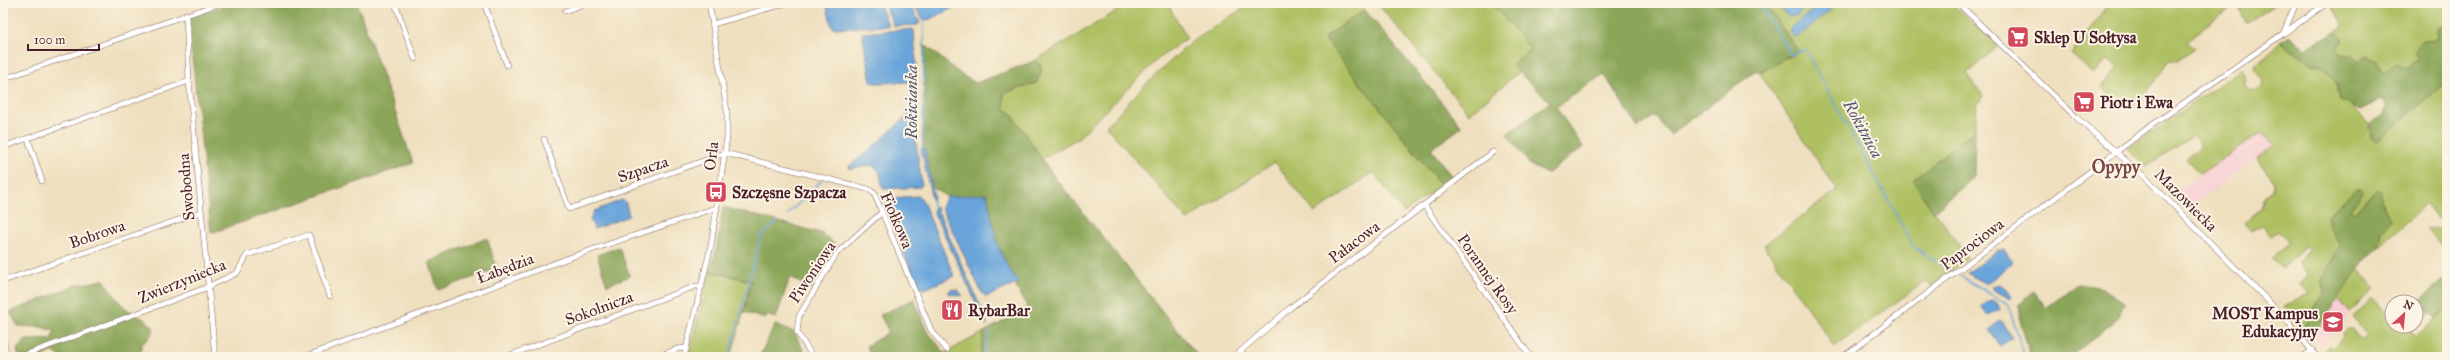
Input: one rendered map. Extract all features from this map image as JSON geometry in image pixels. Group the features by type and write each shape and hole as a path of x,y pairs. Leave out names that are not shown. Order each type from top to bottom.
{"street":[{"path":"3,79 185,14 221,3"},
{"path":"395,3 415,59"},
{"path":"484,3 506,65"},
{"path":"565,11 586,3"},
{"name":"Orla","path":"684,357 702,286 717,209 725,153 727,111 709,3"},
{"path":"713,24 787,3"},
{"name":"Mazowiecka","path":"1958,3 2077,118 2147,178 2285,318 2313,350 2317,357"},
{"path":"2284,33 2296,3"},
{"name":"Paprociowa","path":"1843,357 2162,118 2327,3"},
{"name":"Swobodna","path":"185,14 189,81 215,357"},
{"path":"3,147 189,81"},
{"path":"28,139 42,181"},
{"name":"Szpacza","path":"544,139 569,208 725,153"},
{"name":"Pałacowa","path":"1234,357 1290,308 1493,152"},
{"name":"Fiołkowa","path":"725,153 868,189 874,194 931,330 947,350"},
{"name":"Porannej Rosy","path":"1424,205 1531,357"},
{"name":"Łabędzia","path":"304,357 574,256 712,209 717,209"},
{"name":"Bobrowa","path":"3,281 201,212"},
{"name":"Piwoniowa","path":"813,357 797,332 798,318 837,253 881,213"},
{"name":"Zwierzyniecka","path":"19,357 203,289 236,273 247,256 309,235 330,296"},
{"name":"Sokolnicza","path":"505,357 696,286 702,286"},
{"path":"3,339 7,357"},
{"path":"656,357 680,348 686,349"},
{"path":"2302,357 2313,350"}],"shaded area":[{"path":"2259,134 2275,146 2187,209 2171,194"},
{"name":"MOST Kampus Edukacyjny","path":"2338,298 2349,312 2344,324 2320,346 2312,337"}],"green space":[{"path":"231,3 357,3 413,163 211,233 188,18"},
{"path":"1130,3 1167,3 1187,38 1159,58 1078,138 1042,159 1010,112 1004,109 1004,93 1036,83 1041,73 1041,65 1034,61"},
{"path":"1251,3 1360,3 1365,10 1324,38 1441,185 1404,213 1373,172 1315,213 1275,162 1187,220 1106,126 1146,84 1190,43"},
{"path":"1377,3 1491,3 1531,49 1511,65 1519,72 1469,114"},
{"path":"1491,3 1764,3 1799,52 1759,72 1757,70 1670,135 1655,116 1638,128 1604,74 1556,107 1583,147 1547,174 1530,165 1507,134 1550,102 1511,65 1531,49"},
{"path":"1765,3 1951,3 1998,46 1967,73 1983,96 1977,105 1975,130 1913,180 1968,258 1931,286 1924,282 1834,347 1764,245 1837,190 1759,72 1799,52"},
{"path":"2109,3 2137,5 2277,3 2246,23 2240,10 2235,7 2219,16 2187,41 2195,49 2177,61 2170,60 2135,108 2125,100 2120,104 2102,87 2118,67 2108,59 2093,74 2071,54"},
{"path":"2336,3 2447,3 2447,25 2437,29 2438,37 2432,41 2408,69 2383,74 2344,55 2336,48 2342,42 2343,37 2335,32 2343,25 2332,6"},
{"path":"1365,10 1462,127 1431,149 1452,177 1441,185 1324,38"},
{"path":"2447,25 2447,82 2377,141 2371,139 2370,124 2381,116 2387,106 2381,100 2361,110 2340,101 2337,84 2323,67 2309,63 2280,42 2290,36 2306,49 2335,32 2343,37 2342,42 2337,49 2344,55 2353,55 2359,62 2367,56 2377,61 2383,74 2396,64 2408,69 2418,58 2413,51 2422,40 2432,41 2438,37 2437,29"},
{"path":"2280,42 2309,63 2323,67 2337,84 2340,101 2350,104 2370,124 2368,129 2426,100 2447,82 2447,254 2426,228 2443,230 2446,227 2425,204 2379,247 2382,232 2391,219 2380,201 2381,192 2376,190 2354,213 2349,209 2329,226 2341,246 2322,280 2325,291 2304,327 2284,307 2310,294 2300,285 2307,274 2299,262 2310,249 2305,246 2282,269 2272,258 2289,243 2279,231 2271,236 2262,225 2251,231 2244,222 2261,209 2264,196 2273,190 2274,183 2257,158 2275,145 2259,134 2200,174 2186,158 2201,146 2193,136 2145,167 2127,149 2241,69 2245,74 2244,86 2253,91 2263,87 2264,80 2254,69 2255,64 2262,61"},
{"path":"924,44 963,76 976,83 1034,61 1041,65 1041,73 1036,83 1004,93 1004,109 1010,112 1052,174 1199,357 980,357 984,332 1028,308 1015,285 1018,283 1000,251 994,231 987,195 947,197 932,187 923,145"},
{"path":"1975,130 1974,177 1933,212 1913,180"},
{"path":"2357,189 2361,189 2363,193 2350,210 2354,213 2377,190 2381,192 2380,201 2391,219 2382,232 2379,247 2365,259 2312,337 2304,327 2325,291 2322,280 2340,246 2329,226 2327,215"},
{"path":"723,207 821,233 838,247 811,289 790,277 776,318 767,315 765,319 744,312 751,281 710,271 717,247"},
{"path":"487,238 497,269 438,290 429,262"},
{"path":"619,247 630,276 607,285 597,255"},
{"path":"2358,269 2376,288 2349,312 2338,298"},
{"path":"710,271 752,281 731,357 688,357"},
{"path":"2447,277 2447,309 2436,318 2424,303 2424,296"},
{"path":"104,280 116,298 123,305 146,321 154,329 149,338 141,345 141,357 61,357 52,351 41,357 19,357 17,349 26,340 51,339 55,331 41,327 18,326 10,312 76,285"},
{"path":"2078,284 2103,288 2125,303 2116,320 2070,357 2031,357 2019,317 2020,304 2034,291 2046,308"},
{"path":"2373,298 2384,310 2384,334 2413,334 2415,337 2418,334 2424,334 2424,329 2447,309 2447,357 2325,357 2324,351 2329,345 2332,348 2344,336 2343,333 2347,329 2352,329 2361,341 2367,336 2353,317"},
{"path":"914,299 926,330 945,353 938,357 872,357 866,346 889,332 880,315"},
{"path":"2424,303 2431,313 2424,319"},
{"path":"775,325 794,332 807,357 759,357"},
{"path":"984,332 980,357 943,357 945,353"}],"water":[{"path":"826,3 879,3 889,26 832,27"},
{"path":"884,3 909,3 920,23 918,25 894,26"},
{"path":"913,3 958,3 955,7 924,22"},
{"path":"1785,3 1811,3 1797,15 1789,17 1782,9"},
{"path":"1822,3 1832,3 1834,7 1800,35 1795,37 1791,34 1790,28"},
{"path":"914,30 917,79 913,82 874,83 871,81 862,33"},
{"path":"910,113 912,113 922,185 920,187 883,189 879,171 872,165 850,169 849,166 871,149"},
{"path":"921,148 925,149 934,197 932,201"},
{"path":"987,195 994,231 1000,251 1019,283 986,297 982,293 941,207 947,197"},
{"path":"918,196 922,199 954,276 925,289 918,288 884,202 890,198"},
{"path":"622,200 626,203 629,216 594,229 590,219 594,211"},
{"path":"936,207 986,319 987,326 933,211"},
{"path":"1998,250 2004,250 2012,261 2010,265 1986,284 1967,273"},
{"path":"2000,284 2013,295 2011,299 1994,290 1992,286"},
{"path":"951,289 958,290 963,296 948,293"},
{"path":"1993,300 1998,304 2000,310 1988,315 1981,306 1985,302"},
{"path":"1999,321 2003,322 2012,338 2000,346 1989,330"}],"waterway":[{"name":"Rokitnica","path":"1759,3 1791,55 1805,49 1914,247 1953,272"},
{"name":"Rokicianka","path":"923,149 924,20"},
{"path":"787,215 821,181"},
{"name":"Rokicianka","path":"932,199 934,209"},
{"path":"729,357 761,236 778,221"},
{"name":"Rokitnica","path":"1961,276 2008,305 2025,357"},
{"name":"Rokicianka","path":"983,357 990,331"}],"place":[{"name":"Sklep U Sołtysa","path":"2018,37"},
{"name":"Piotr i Ewa","path":"2084,102"},
{"name":"Szczęsne Szpacza","path":"716,192"},
{"name":"RybarBar","path":"952,310"},
{"name":"MOST Kampus Edukacyjny","path":"2333,322"}],"district":[{"name":"Opypy","path":"2116,167"}]}
